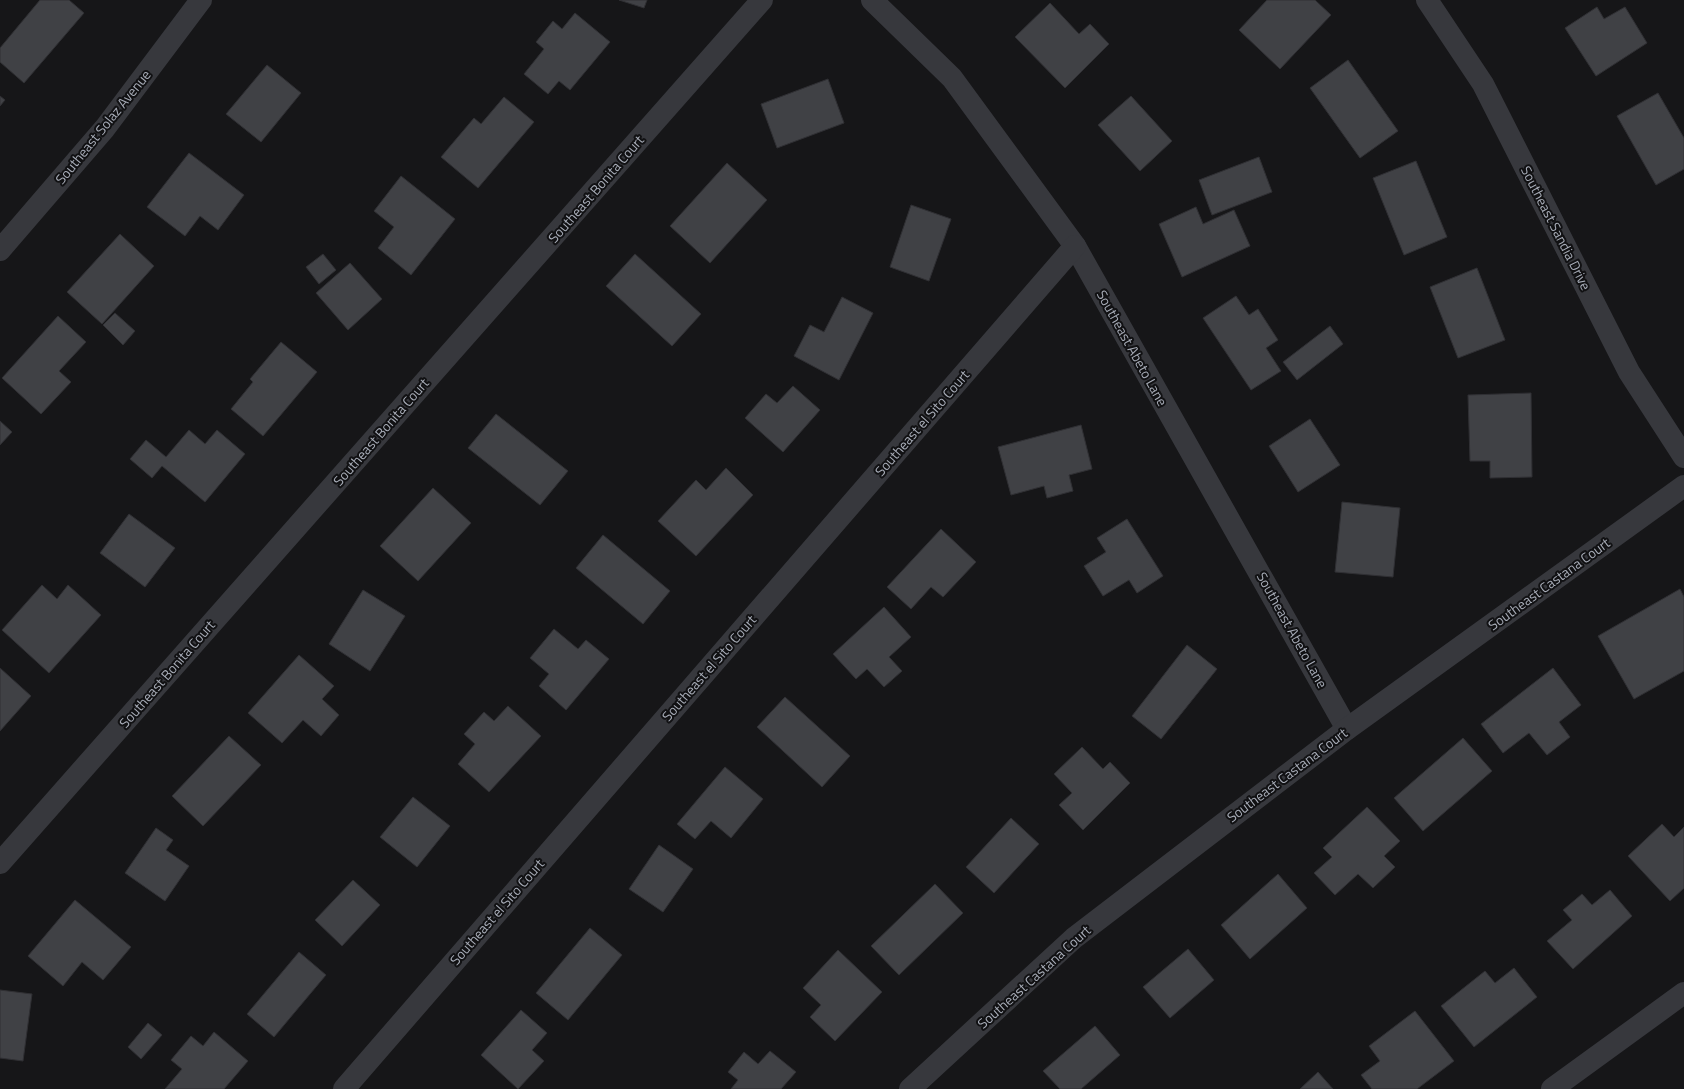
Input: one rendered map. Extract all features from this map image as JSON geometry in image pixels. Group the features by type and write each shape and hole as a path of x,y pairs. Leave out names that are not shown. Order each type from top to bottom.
{"street":[{"name":"Southeast Solaz Avenue","path":"0,250 105,128 201,0"},
{"name":"Southeast Bonita Court","path":"0,863 762,0"},
{"name":"Southeast Abeto Lane","path":"872,0 952,78 1075,246 1347,729"},
{"name":"Southeast Sandia Drive","path":"1427,0 1483,84 1629,372 1684,457"},
{"name":"Southeast el Sito Court","path":"344,1089 1075,246"},
{"name":"Southeast Castana Court","path":"910,1089 1074,938 1347,729 1684,486"},
{"path":"1552,1089 1684,993"}],"building":[{"path":"40,0 69,0 84,13 24,83 0,62 0,48"},
{"path":"619,0 647,0 644,8"},
{"path":"1267,0 1315,0 1331,15 1280,69 1239,30"},
{"path":"1050,3 1079,34 1090,24 1109,44 1065,88 1015,37"},
{"path":"1597,7 1604,19 1625,7 1647,43 1596,76 1565,28"},
{"path":"575,13 610,42 570,90 559,81 548,94 524,74 544,49 536,42 553,21 562,29"},
{"path":"1348,60 1398,131 1360,158 1310,88"},
{"path":"267,65 301,93 261,142 226,114"},
{"path":"828,79 844,123 777,148 761,104"},
{"path":"1658,93 1684,138 1684,169 1656,185 1617,116"},
{"path":"0,96 5,100 0,106"},
{"path":"1131,96 1172,141 1140,171 1098,125"},
{"path":"504,97 534,122 478,188 441,157 474,118 481,124"},
{"path":"189,153 244,195 218,230 200,216 185,236 147,207"},
{"path":"1259,157 1272,192 1212,215 1199,180"},
{"path":"1416,161 1447,237 1404,255 1373,178"},
{"path":"727,163 767,200 710,263 670,226"},
{"path":"401,176 455,219 411,275 378,248 394,227 374,211"},
{"path":"911,205 951,219 929,281 890,267"},
{"path":"1196,207 1203,224 1234,210 1250,246 1182,277 1159,224"},
{"path":"120,234 154,266 102,324 67,292"},
{"path":"323,254 336,270 319,284 306,267"},
{"path":"635,254 701,314 672,346 606,286"},
{"path":"350,263 382,299 348,330 316,293"},
{"path":"1477,268 1505,340 1458,358 1430,287"},
{"path":"1236,296 1249,315 1258,309 1278,340 1266,348 1281,371 1251,390 1203,318"},
{"path":"842,297 873,313 839,380 794,356 810,325 824,332"},
{"path":"115,313 135,331 123,345 103,325"},
{"path":"58,316 86,342 59,371 71,382 41,414 2,378"},
{"path":"1330,326 1343,344 1297,380 1283,362"},
{"path":"281,342 317,372 263,436 231,409 253,382 250,379"},
{"path":"793,386 820,410 783,452 745,418 766,394 777,403"},
{"path":"1531,393 1532,477 1490,478 1490,461 1470,461 1468,395"},
{"path":"496,414 568,471 540,505 468,448"},
{"path":"1310,419 1340,465 1298,492 1269,446"},
{"path":"0,421 12,432 0,445"},
{"path":"1081,425 1092,469 1069,475 1073,491 1047,498 1044,486 1011,495 998,447"},
{"path":"189,430 205,444 217,430 245,454 205,502 162,466 152,478 130,459 146,440 166,457"},
{"path":"726,468 753,495 696,556 658,521 696,480 706,490"},
{"path":"433,488 471,523 418,581 380,546"},
{"path":"1342,502 1400,508 1393,577 1335,572"},
{"path":"129,514 175,548 145,587 100,553"},
{"path":"1127,519 1163,576 1137,593 1129,580 1103,596 1084,566 1106,552 1097,538"},
{"path":"941,529 976,562 943,597 931,587 911,609 887,587"},
{"path":"603,535 670,591 643,624 576,568"},
{"path":"42,585 57,599 68,585 101,615 49,673 2,630"},
{"path":"1680,589 1684,597 1684,671 1634,699 1598,636"},
{"path":"363,590 405,616 370,671 329,644"},
{"path":"884,607 911,637 889,657 902,671 884,687 867,669 856,679 833,654"},
{"path":"554,629 578,649 586,640 609,659 566,710 539,686 549,674 530,658"},
{"path":"1187,645 1217,669 1161,739 1132,716"},
{"path":"299,655 334,686 322,699 339,715 321,736 303,720 282,743 248,713"},
{"path":"0,668 31,696 0,731"},
{"path":"1553,668 1581,705 1559,722 1570,737 1547,755 1529,733 1503,753 1481,724"},
{"path":"785,697 850,756 822,787 757,727"},
{"path":"508,706 541,736 489,792 458,764 475,744 464,734 484,712 494,721"},
{"path":"229,736 261,765 203,826 172,796"},
{"path":"1463,738 1492,771 1423,831 1394,798"},
{"path":"1082,747 1103,769 1110,762 1130,783 1083,830 1059,805 1072,793 1054,774"},
{"path":"725,767 763,799 731,838 711,821 695,839 677,824"},
{"path":"413,797 450,826 417,867 380,837"},
{"path":"1367,807 1400,841 1384,856 1395,867 1373,888 1358,874 1335,895 1314,873 1332,857 1323,848"},
{"path":"1011,818 1039,844 994,893 966,867"},
{"path":"1662,824 1674,837 1684,827 1684,888 1670,901 1628,856"},
{"path":"156,828 173,840 166,850 189,866 165,901 125,873"},
{"path":"659,845 693,869 663,912 629,889"},
{"path":"1278,874 1307,908 1250,959 1221,925"},
{"path":"353,880 380,905 342,946 315,920"},
{"path":"935,884 963,913 899,975 871,946"},
{"path":"1610,890 1632,916 1573,969 1547,941 1572,920 1563,910 1582,894 1592,905"},
{"path":"75,900 131,947 103,980 82,962 63,986 28,956"},
{"path":"590,928 622,955 568,1020 536,993"},
{"path":"1188,949 1214,980 1170,1018 1143,987"},
{"path":"838,950 882,992 835,1041 810,1017 821,1005 803,988"},
{"path":"299,952 326,975 274,1037 247,1014"},
{"path":"1514,968 1537,997 1474,1047 1441,1006 1485,971 1495,983"},
{"path":"0,990 32,994 23,1061 0,1058"},
{"path":"521,1010 547,1033 532,1050 544,1061 518,1089 481,1055"},
{"path":"1415,1011 1454,1061 1417,1089 1372,1089 1361,1075 1380,1061 1369,1046"},
{"path":"148,1023 162,1035 141,1059 128,1047"},
{"path":"1095,1026 1120,1055 1081,1089 1060,1089 1043,1071"},
{"path":"214,1032 248,1061 224,1089 165,1089 182,1069 171,1060 191,1036 203,1046"},
{"path":"770,1051 796,1072 781,1089 731,1089 738,1080 728,1072 744,1052 758,1064"},
{"path":"1318,1072 1333,1089 1300,1089"}]}
